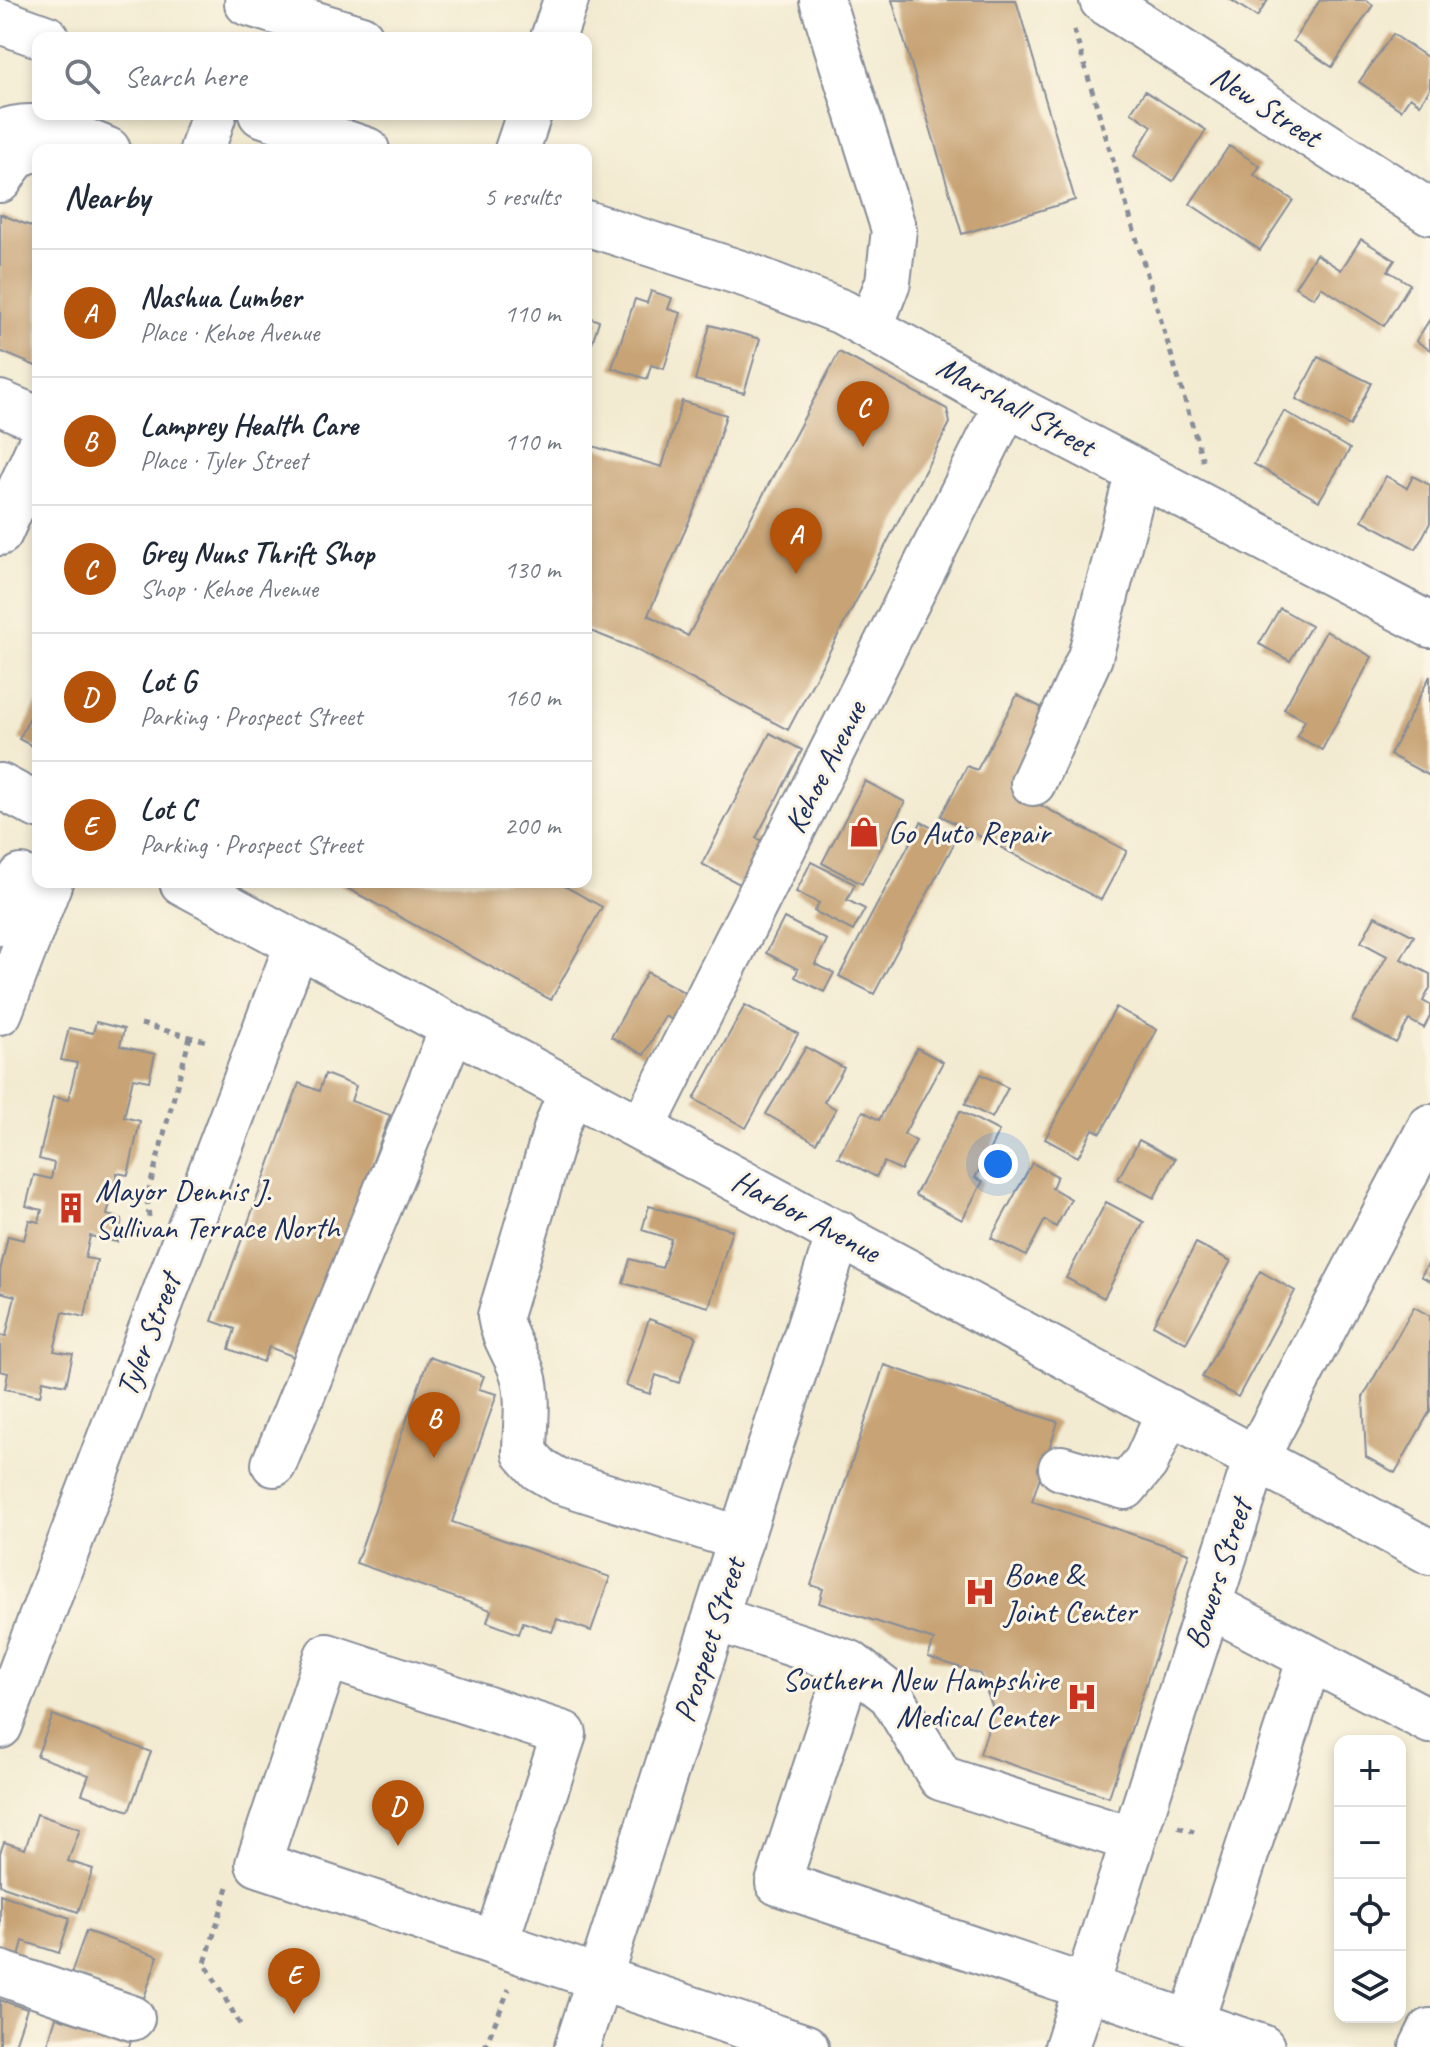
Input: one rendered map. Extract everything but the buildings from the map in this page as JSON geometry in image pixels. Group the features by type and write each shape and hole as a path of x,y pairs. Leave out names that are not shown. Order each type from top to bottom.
{"street":[{"path":"555,32 566,0"},
{"path":"822,0 894,230 888,282 871,326"},
{"name":"New Street","path":"1086,9 1430,212"},
{"path":"244,14 332,32"},
{"path":"0,21 32,33"},
{"path":"204,144 212,120"},
{"path":"279,120 349,144"},
{"path":"519,144 527,120"},
{"path":"0,133 19,126 41,126 91,144"},
{"path":"0,180 13,159 32,148"},
{"name":"Marshall Street","path":"592,225 785,288 871,326 1007,404 1430,625"},
{"path":"0,403 32,416"},
{"name":"Kehoe Avenue","path":"642,1129 1007,404"},
{"path":"0,533 32,462"},
{"path":"1033,783 1090,657 1138,472"},
{"path":"0,786 32,803"},
{"path":"0,923 27,874"},
{"path":"0,1012 27,874"},
{"name":"Harbor Avenue","path":"193,888 1430,1552"},
{"name":"Tyler Street","path":"0,1726 297,945"},
{"path":"274,1464 453,1027"},
{"path":"571,1091 500,1316 502,1334 523,1374 527,1398 525,1453 539,1469 559,1481 741,1539"},
{"name":"Bowers Street","path":"1067,2047 1256,1458 1430,1127"},
{"name":"Prospect Street","path":"577,2047 839,1233"},
{"path":"1061,1468 1125,1487 1146,1462 1169,1411"},
{"path":"1209,1605 1430,1721"},
{"path":"717,1619 850,1663 891,1695 941,1778 1133,1840"},
{"path":"510,1946 564,1734 327,1656 258,1864 510,1946 600,1975 806,2047"},
{"path":"1191,2023 1310,1658"},
{"path":"850,1663 778,1883 1262,2047"},
{"path":"0,1973 132,2018"},
{"path":"1422,2047 1430,2031"}],"path":[{"path":"1086,9 1206,469"},
{"path":"141,1024 206,1041"},
{"path":"149,1218 147,1197 190,1037"},
{"path":"242,2028 205,1963 226,1889 250,1863 258,1864"},
{"path":"485,2047 510,1946"}],"place":[{"name":"Grey Nuns Thrift Shop","path":"863,447"},
{"name":"Nashua Lumber","path":"796,574"},
{"name":"Go Auto Repair","path":"864,832"},
{"name":"Mayor Dennis J. Sullivan Terrace North","path":"71,1208"},
{"name":"Lamprey Health Care","path":"434,1458"},
{"name":"Bone & Joint Center","path":"980,1592"},
{"name":"Southern New Hampshire Medical Center","path":"1082,1697"},
{"name":"Lot G","path":"398,1846"},
{"name":"Lot C","path":"294,2014"}]}
